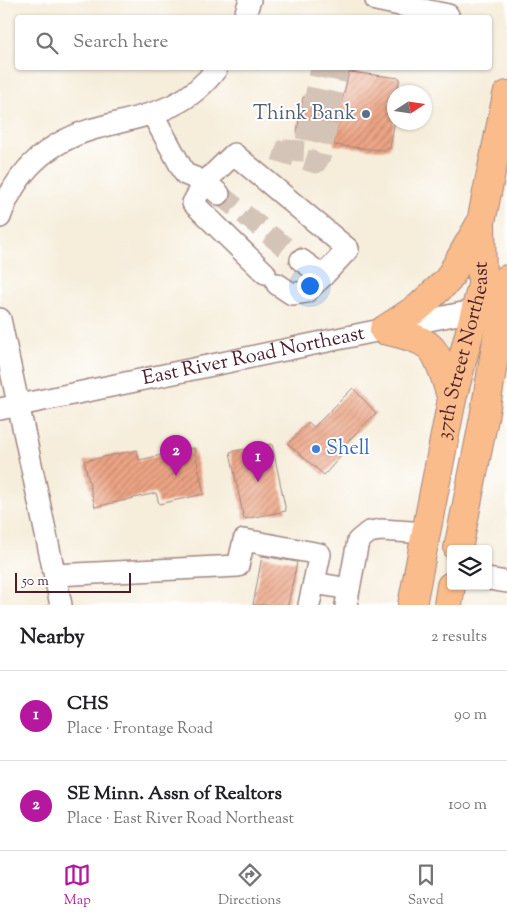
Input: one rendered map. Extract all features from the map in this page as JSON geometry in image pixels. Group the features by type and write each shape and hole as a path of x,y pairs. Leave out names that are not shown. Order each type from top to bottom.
{"main road":[{"name":"37th Street Northeast","path":"412,605 452,399 482,285 481,222 507,95"},
{"path":"384,330 419,308 448,280 481,222"},
{"name":"37th Street Northeast","path":"459,545 506,296"},
{"path":"384,330 415,339 430,346 435,353 452,399"},
{"path":"484,418 507,377"},
{"path":"448,605 450,590"}],"street":[{"path":"245,15 250,0"},
{"path":"376,0 448,15"},
{"path":"0,217 8,197 19,178 47,150 67,139 92,130 153,114 173,106 188,97 215,70"},
{"path":"153,114 185,174 212,188"},
{"path":"234,154 348,248 306,292 292,294 271,278 193,203 212,188 234,154"},
{"path":"301,260 323,276"},
{"name":"East River Road Northeast","path":"9,407 474,311 506,296"},
{"path":"0,320 9,407 55,576 61,605"},
{"path":"314,583 348,597 358,541 369,532 381,530 427,533"},
{"path":"55,576 238,566 244,540 320,554 310,605"},
{"path":"492,580 507,582"}],"building":[{"name":"Think Bank","path":"349,72 400,78 398,85 387,85 387,130 393,130 390,148 380,150 334,145 334,141 297,132 303,97 341,106"},
{"path":"353,388 376,413 339,450 343,454 324,475 288,444 308,422 314,427"},
{"path":"272,444 286,511 244,519 230,452"},
{"path":"194,448 204,494 159,504 156,493 95,507 84,461 137,450 139,460"},
{"path":"262,556 297,562 288,605 253,605"}],"tunnel":[{"path":"283,150 304,151 321,70"},
{"path":"275,150 316,163 321,155 338,70"},
{"path":"219,194 301,260"}],"place":[{"name":"Think Bank","path":"366,114"},
{"name":"Shell","path":"316,449"},
{"name":"SE Minn. Assn of Realtors","path":"176,476"},
{"name":"CHS","path":"258,482"}]}
